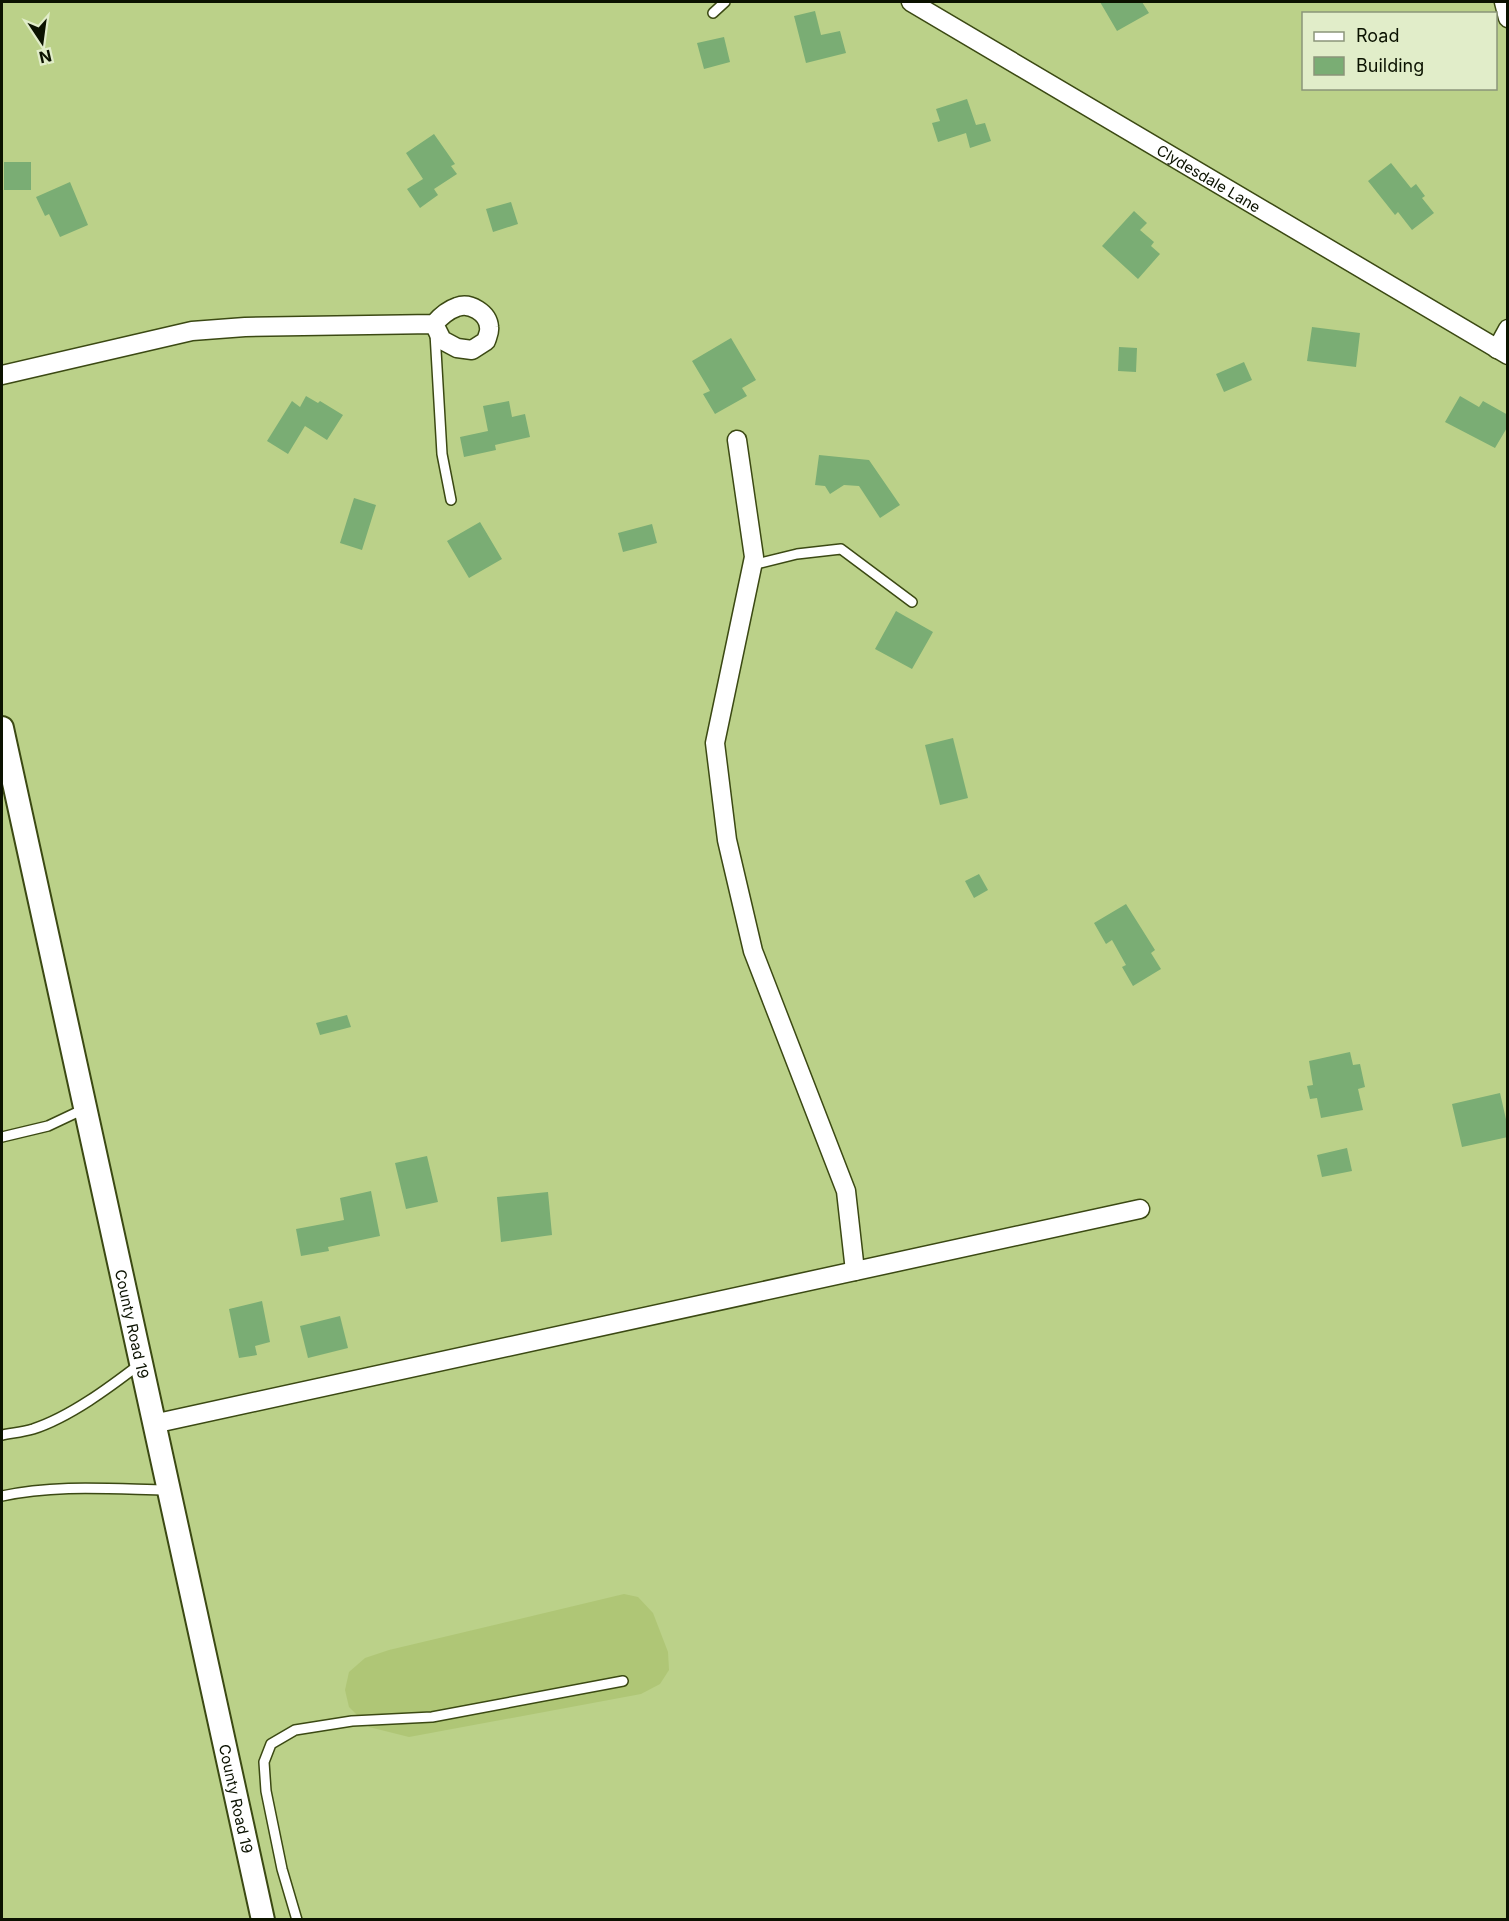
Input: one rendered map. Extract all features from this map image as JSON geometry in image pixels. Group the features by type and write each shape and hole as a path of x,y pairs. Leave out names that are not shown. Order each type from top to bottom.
{"street":[{"name":"Clydesdale Lane","path":"911,2 1502,352"},
{"path":"1504,2 1508,18"},
{"path":"2,375 192,331 245,327 434,324"},
{"path":"1502,352 1508,329"},
{"path":"737,440 754,557 715,743 727,840 753,951 846,1191 855,1271"},
{"name":"County Road 19","path":"2,728 263,1920"},
{"path":"153,1424 1140,1209"}],"lane":[{"path":"713,13 725,2"},
{"path":"434,324 442,454 452,500"},
{"path":"752,565 797,554 841,549 912,602"},
{"path":"2,1137 48,1126 84,1109"},
{"path":"2,1435 31,1430 48,1424 106,1390 140,1364"},
{"path":"2,1496 94,1488 168,1490"},
{"path":"297,1920 282,1869 266,1791 264,1762 271,1744 295,1730 352,1720 432,1717 623,1681"}],"shaded area":[{"path":"624,1594 638,1597 653,1613 668,1652 669,1670 660,1684 641,1694 409,1737 369,1727 349,1707 345,1690 349,1672 365,1658 389,1650"}],"building":[{"path":"1100,2 1142,2 1149,13 1117,31"},
{"path":"815,11 821,35 840,31 846,53 806,63 794,16"},
{"path":"724,37 730,62 704,69 697,43"},
{"path":"967,99 976,125 985,123 991,141 970,148 966,133 938,142 932,123 940,121 936,109"},
{"path":"434,134 455,164 451,166 457,174 434,189 438,195 420,208 407,189 423,179 406,153"},
{"path":"4,162 31,162 31,190 4,190"},
{"path":"1391,163 1411,188 1416,184 1425,196 1422,198 1434,213 1412,230 1398,212 1395,215 1368,181"},
{"path":"70,182 88,225 60,237 49,214 45,216 36,197"},
{"path":"511,202 518,224 493,232 486,209"},
{"path":"1134,211 1147,223 1140,230 1154,242 1151,246 1160,254 1138,279 1102,246"},
{"path":"1312,327 1360,333 1356,367 1307,361"},
{"path":"731,338 756,380 742,388 747,396 715,414 703,394 710,391 692,361"},
{"path":"1119,347 1137,348 1136,372 1118,371"},
{"path":"1244,362 1252,380 1224,392 1216,374"},
{"path":"306,396 318,403 320,401 343,415 327,440 305,426 288,454 267,441 292,401 300,407"},
{"path":"1460,396 1479,407 1483,401 1508,415 1508,426 1495,448 1445,422"},
{"path":"509,401 512,417 525,414 530,437 495,445 496,450 464,457 460,437 488,431 483,406"},
{"path":"819,455 869,460 900,505 880,518 859,486 844,485 830,494 825,486 815,485"},
{"path":"354,498 376,505 362,550 340,543"},
{"path":"480,522 502,559 469,578 447,541"},
{"path":"652,524 657,543 623,552 618,533"},
{"path":"896,611 933,632 912,669 875,649"},
{"path":"953,738 968,798 940,805 925,745"},
{"path":"979,874 988,890 974,898 965,881"},
{"path":"1126,904 1155,950 1151,953 1161,969 1133,986 1122,967 1126,965 1112,940 1106,944 1094,923"},
{"path":"347,1015 351,1027 320,1035 316,1023"},
{"path":"1350,1052 1353,1065 1360,1064 1365,1087 1358,1089 1363,1110 1321,1118 1317,1098 1310,1099 1307,1086 1313,1085 1309,1061"},
{"path":"1500,1093 1508,1137 1462,1147 1452,1104"},
{"path":"1347,1148 1352,1171 1322,1177 1317,1155"},
{"path":"427,1156 438,1202 406,1209 395,1163"},
{"path":"371,1191 380,1236 328,1247 329,1251 301,1256 296,1229 344,1220 340,1198"},
{"path":"548,1192 552,1235 501,1242 497,1197"},
{"path":"262,1301 270,1342 255,1346 257,1355 239,1358 229,1309"},
{"path":"340,1316 348,1348 308,1358 300,1326"}]}
